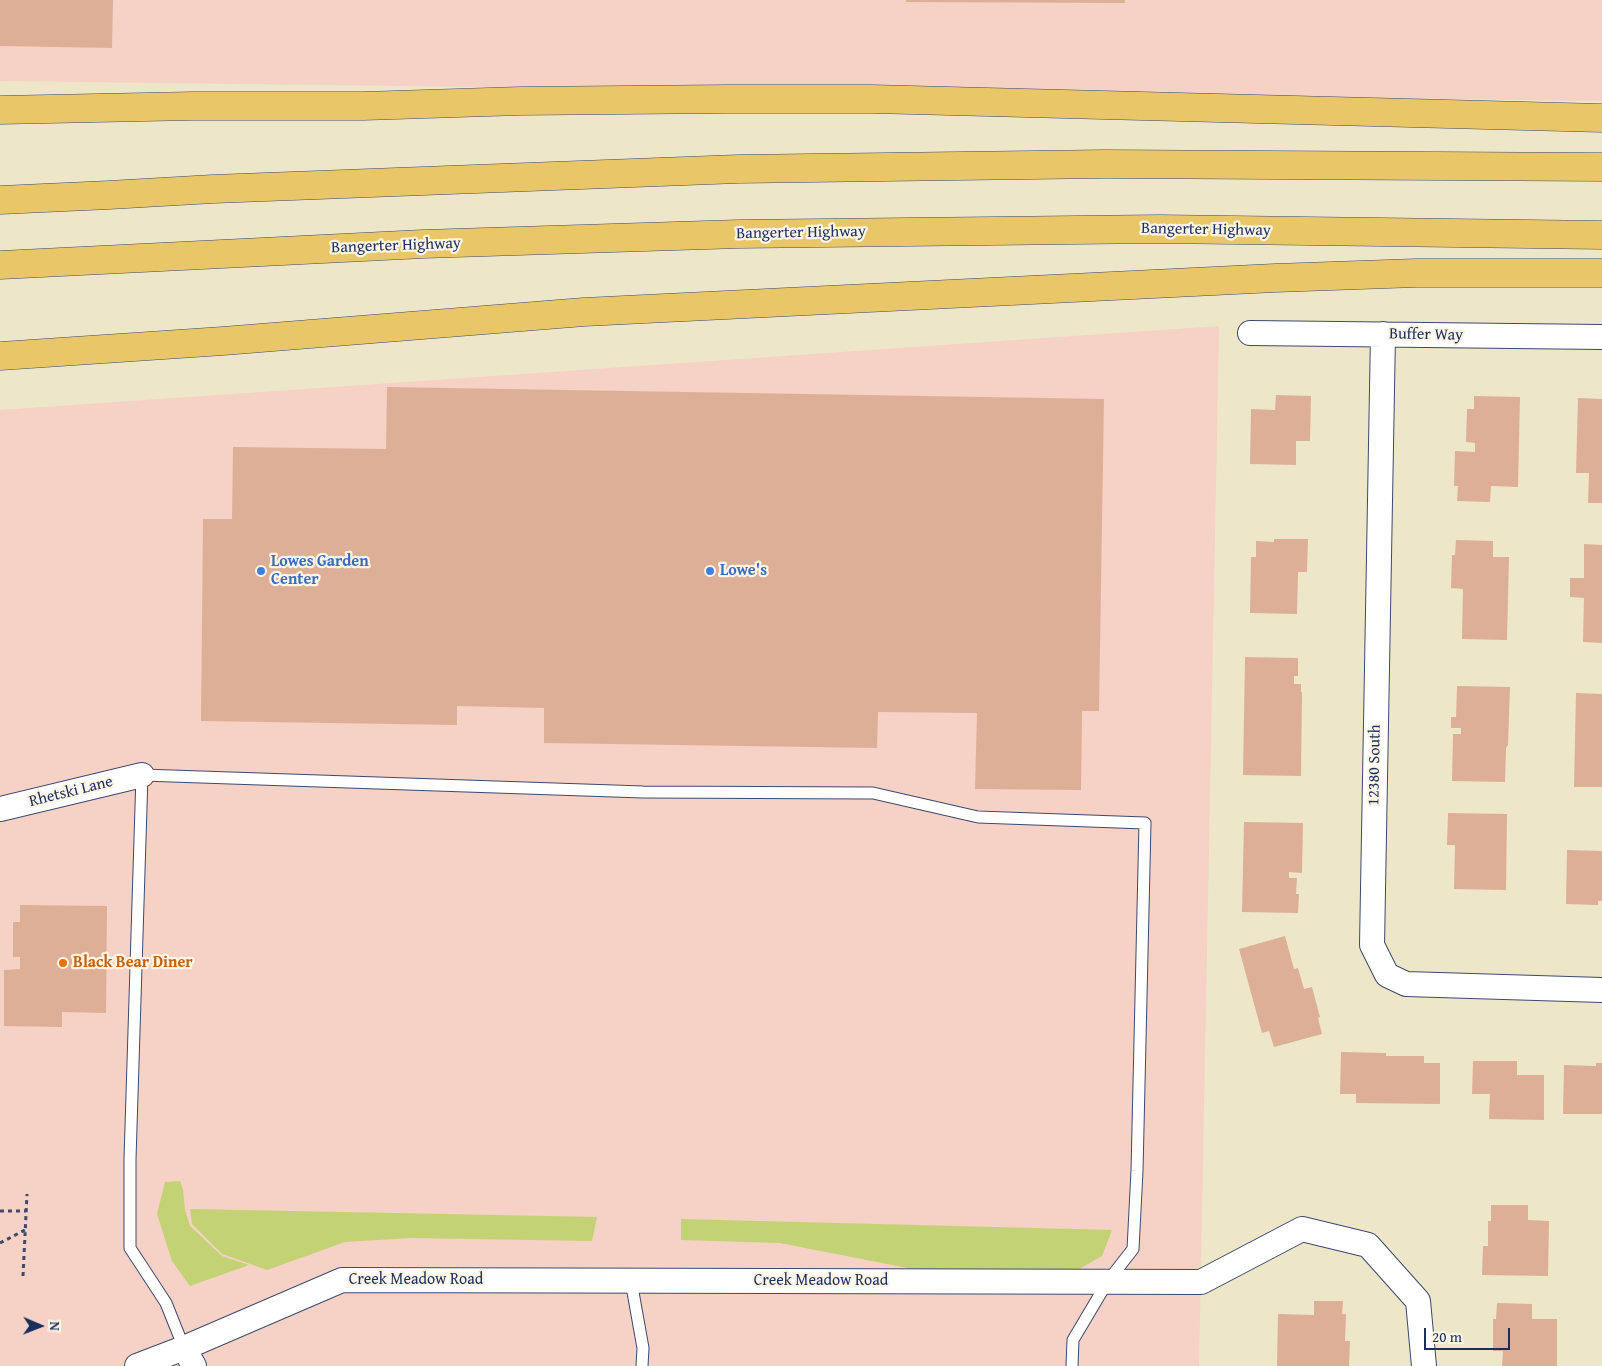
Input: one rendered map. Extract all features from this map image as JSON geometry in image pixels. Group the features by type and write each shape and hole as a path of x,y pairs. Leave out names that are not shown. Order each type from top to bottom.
{"highway":[{"path":"0,110 193,106 363,106 520,101 872,99 1124,104 1602,118"},
{"path":"0,200 109,196 233,188 738,169 1095,164 1602,167"},
{"name":"Bangerter Highway","path":"0,265 423,244 758,233 1159,229 1602,235"},
{"path":"0,356 76,352 584,312 1275,278 1416,273 1602,273"}],"street":[{"name":"Buffer Way","path":"1250,332 1602,337"},
{"name":"12380 South","path":"1383,334 1372,945 1387,975 1406,984 1602,990"},
{"name":"Rhetski Lane","path":"0,810 142,775"},
{"name":"Creek Meadow Road","path":"137,1366 189,1357 342,1280 1201,1282 1302,1229 1368,1244 1418,1301 1424,1366"}],"lane":[{"path":"189,1357 166,1302 130,1248 131,1122 142,775 643,792 873,793 978,817 1145,824 1137,1171 1133,1249 1108,1282 1072,1340 1072,1366"},
{"path":"631,1280 643,1348 642,1366"}],"path":[{"path":"23,1276 27,1194"},
{"path":"0,1211 26,1211"},
{"path":"0,1243 25,1230"}],"shaded area":[{"path":"0,0 1602,0 1602,101 0,81"},
{"path":"1219,326 1199,1366 0,1366 0,410"}],"green space":[{"path":"180,1181 190,1226 222,1256 249,1265 190,1286 172,1261 157,1214 165,1182"},
{"path":"190,1209 597,1217 592,1241 411,1238 345,1242 267,1270 222,1254 192,1224"},
{"path":"681,1219 1112,1230 1102,1256 1074,1272 923,1271 780,1243 681,1240"}],"building":[{"path":"0,0 113,0 112,48 0,46"},
{"path":"906,0 1125,0 1125,3 906,2"},
{"name":"Lowe's","path":"387,387 1104,399 1099,711 1082,711 1081,790 975,789 977,713 878,712 877,748 544,743 544,708 457,706 457,725 201,721 203,519 232,519 233,447 386,449"},
{"path":"1276,395 1311,396 1310,441 1296,441 1296,465 1250,464 1251,409 1275,410"},
{"path":"1474,396 1520,397 1518,487 1491,486 1490,502 1457,501 1458,486 1454,486 1455,451 1475,452 1475,443 1466,442 1467,409 1474,409"},
{"path":"1578,398 1602,399 1602,503 1588,503 1589,473 1576,473"},
{"path":"1274,539 1308,539 1307,572 1298,572 1297,614 1250,613 1251,557 1256,557 1256,541 1274,542"},
{"path":"1456,540 1493,541 1493,557 1509,557 1507,640 1462,639 1463,589 1451,588 1452,555 1455,555"},
{"path":"1584,544 1602,545 1602,643 1583,642 1584,598 1570,597 1570,578 1584,578"},
{"path":"1245,657 1298,658 1298,676 1294,676 1294,684 1301,684 1302,692 1301,776 1243,775"},
{"path":"1457,686 1510,687 1505,782 1452,781 1453,734 1461,734 1461,728 1451,728 1451,717 1456,717"},
{"path":"1576,693 1602,694 1602,787 1574,787"},
{"path":"1448,813 1507,814 1506,890 1454,889 1455,845 1447,845"},
{"path":"1244,822 1303,823 1302,873 1289,872 1289,878 1297,878 1296,894 1299,894 1298,913 1242,912"},
{"path":"1567,850 1602,851 1602,901 1598,901 1598,905 1566,904"},
{"name":"Black Bear Diner","path":"20,905 107,906 106,1013 62,1012 62,1027 4,1026 4,970 20,969 20,957 13,957 13,922 20,922"},
{"path":"1285,936 1294,969 1298,968 1304,989 1312,987 1320,1017 1318,1018 1322,1034 1274,1047 1269,1031 1262,1033 1239,949"},
{"path":"1341,1052 1386,1053 1386,1056 1424,1056 1424,1063 1440,1063 1440,1104 1356,1103 1356,1094 1340,1094"},
{"path":"1473,1061 1517,1061 1517,1075 1544,1075 1544,1120 1489,1119 1490,1094 1472,1094"},
{"path":"1596,1063 1602,1063 1602,1114 1563,1114 1564,1065 1596,1066"},
{"path":"1491,1205 1528,1205 1528,1220 1549,1221 1548,1276 1482,1275 1483,1246 1488,1246 1488,1221 1491,1221"},
{"path":"1314,1301 1343,1301 1342,1314 1346,1314 1345,1341 1350,1341 1349,1366 1277,1366 1278,1314 1314,1315"},
{"path":"1497,1303 1532,1304 1532,1319 1557,1319 1557,1366 1502,1366 1503,1351 1493,1351 1493,1319 1496,1319"}],"place":[{"name":"Lowes Garden Center","path":"261,571"},
{"name":"Lowe's","path":"710,571"},
{"name":"Black Bear Diner","path":"63,963"}]}
